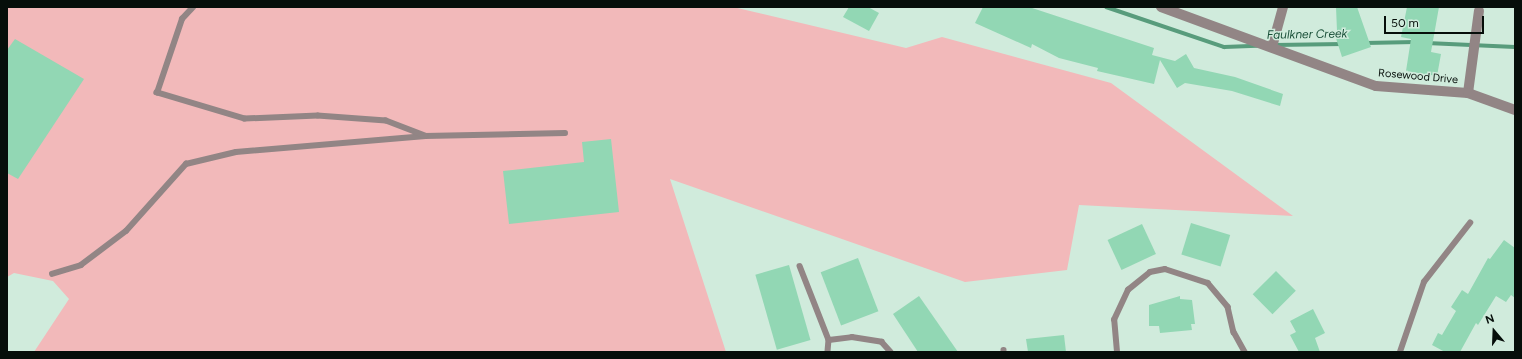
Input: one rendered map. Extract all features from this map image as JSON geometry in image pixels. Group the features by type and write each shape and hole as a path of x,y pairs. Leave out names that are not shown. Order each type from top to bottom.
{"street":[{"name":"Rosewood Drive","path":"1161,7 1376,86 1468,93 1515,110"},
{"path":"1272,48 1283,7"},
{"path":"1468,93 1479,12"}],"lane":[{"path":"193,7 182,19 157,93 245,118 318,116 386,121 425,136"},
{"path":"52,274 81,265 126,232 186,164 236,152 425,136 565,133"},
{"path":"1400,352 1424,282 1470,223"},
{"path":"800,266 829,340 828,352"},
{"path":"1117,352 1114,320 1128,290 1150,272 1165,269 1208,283 1228,307 1234,332 1245,352"},
{"path":"829,340 852,337 882,342 891,352"}],"shaded area":[{"path":"7,7 733,7 906,48 942,37 1111,83 1293,216 1079,205 1067,270 965,282 670,179 726,352 34,352 69,299 53,281 14,273 7,277"}],"building":[{"path":"849,7 868,7 879,13 869,31 843,17"},
{"path":"983,7 1029,7 1154,48 1152,55 1175,61 1186,54 1194,68 1235,77 1283,94 1280,106 1232,91 1185,83 1177,88 1160,60 1154,84 1097,71 1098,68 1059,58 1032,44 1031,48 975,23"},
{"path":"1336,7 1357,7 1371,47 1342,57 1334,32 1337,31"},
{"path":"1407,7 1439,7 1431,52 1441,54 1437,76 1406,71 1411,39 1401,37"},
{"path":"15,39 84,79 18,179 7,173 7,50"},
{"path":"611,139 619,212 509,224 503,171 584,162 582,142"},
{"path":"1191,223 1230,235 1221,267 1181,255"},
{"path":"1142,224 1156,254 1122,270 1108,240"},
{"path":"1504,240 1515,248 1515,298 1511,295 1506,302 1496,296 1478,325 1476,323 1460,352 1445,352 1432,345 1438,333 1442,335 1456,311 1451,307 1462,290 1468,294 1488,258 1490,259"},
{"path":"858,258 878,311 841,326 821,272"},
{"path":"789,265 810,340 777,350 755,275"},
{"path":"1276,271 1296,291 1272,314 1253,294"},
{"path":"919,296 958,352 918,352 893,314"},
{"path":"1180,296 1180,299 1192,300 1195,324 1191,324 1192,330 1160,333 1159,326 1149,326 1149,305"},
{"path":"1313,309 1325,333 1315,338 1320,352 1299,352 1290,335 1296,332 1290,321"},
{"path":"1064,335 1066,352 1028,352 1026,339"}],"waterway":[{"name":"Faulkner Creek","path":"1106,7 1224,47 1257,46"},
{"name":"Faulkner Creek","path":"1365,43 1415,42"},
{"name":"Faulkner Creek","path":"1427,43 1515,47"},
{"name":"Faulkner Creek","path":"1275,45 1343,44"}]}
